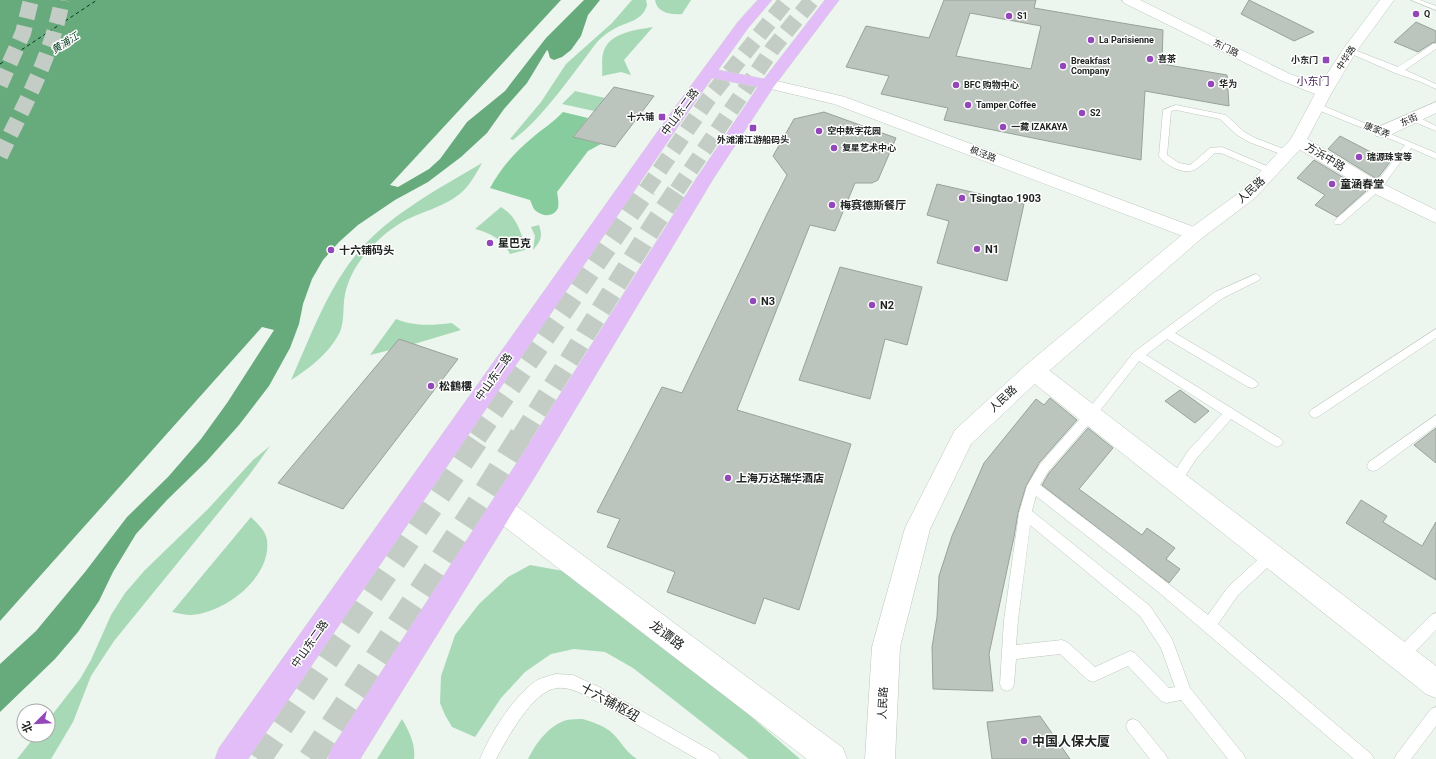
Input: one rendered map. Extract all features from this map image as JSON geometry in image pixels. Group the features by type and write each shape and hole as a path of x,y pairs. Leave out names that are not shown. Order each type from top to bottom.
{"main road":[{"name":"中山东二路","path":"230,759 503,364 743,25 765,0"},
{"path":"343,759 502,510 696,192 768,84 801,38 832,0"},
{"path":"709,73 768,84"}],"street":[{"name":"东门路","path":"1129,0 1285,77 1324,92"},
{"name":"中华路","path":"1292,147 1349,51 1387,0"},
{"name":"枫泾路","path":"768,84 839,100 1195,234"},
{"name":"东街","path":"1382,132 1436,107"},
{"name":"人民路","path":"880,759 886,647 918,528 963,437 1034,371 1195,234 1249,194 1292,147"},
{"name":"方浜中路","path":"1292,147 1436,217"},
{"path":"1034,371 1176,480 1436,684"},
{"name":"龙谭路","path":"502,510 832,759"}],"lane":[{"path":"1414,0 1436,8"},
{"path":"1398,71 1436,46"},
{"path":"1349,51 1424,80 1436,87"},
{"path":"1427,52 1436,56"},
{"name":"康家弄","path":"1316,106 1382,132 1436,156"},
{"path":"1271,171 1222,150 1213,150 1192,168 1181,168 1171,164 1163,156 1167,110 1176,107 1223,117 1240,133 1252,140 1292,147"},
{"path":"1413,118 1436,128"},
{"path":"1338,222 1377,188 1410,144"},
{"path":"1007,684 1011,620 1025,513 1033,486 1044,468 1091,414 1138,355 1219,295 1256,278"},
{"path":"1315,413 1436,333"},
{"path":"1167,334 1252,384"},
{"path":"1138,355 1277,442"},
{"path":"1176,480 1192,455 1230,413"},
{"path":"1373,466 1436,420"},
{"path":"1033,486 1098,534 1209,625 1366,759"},
{"path":"1025,513 1145,611 1167,644 1184,692 1238,759"},
{"path":"1209,625 1233,591 1272,555"},
{"path":"1401,656 1436,620"},
{"path":"1009,653 1062,647 1093,675 1130,658 1166,696 1184,692"},
{"name":"十六铺枢纽","path":"488,759 506,727 521,706 539,687 556,681 573,682 594,692 712,759"},
{"path":"1402,759 1436,714"},
{"path":"1133,726 1160,759"}],"shaded area":[{"path":"632,0 646,0 647,5 642,15 612,30 600,39 547,107 525,130 513,140 510,139 541,102 566,64 612,23"},
{"path":"655,0 691,0 682,14 678,14 665,12 659,8"},
{"path":"653,27 624,60 631,75 621,72 602,76 602,56 610,41 630,31"},
{"path":"575,91 605,98 594,111 562,104"},
{"path":"563,112 588,118 573,137 601,144 588,151 557,192 558,208 556,211 548,215 539,213 533,208 530,200 490,188 498,174 514,155"},
{"path":"482,163 469,184 458,196 404,221 382,236 366,253 353,272 347,286 344,301 343,322 341,330 335,341 318,360 291,380 327,300 335,285 355,256 382,228 414,204"},
{"path":"501,207 507,211 518,226 525,250 510,254 504,244 496,237 475,229"},
{"path":"539,225 541,233 540,239 533,250 535,236 531,227"},
{"path":"396,319 403,322 431,325 452,323 461,330 370,355"},
{"path":"270,446 250,474 114,641 91,676 73,722 51,759 17,759 30,743 56,743 56,710 80,679 91,660 111,615 125,593 145,570 208,509 253,460"},
{"path":"251,517 263,530 267,540 267,554 262,567 254,579 244,591 218,608 204,613 191,615 172,612"},
{"path":"530,565 569,572 747,713 800,759 749,759 633,668 605,652 574,649 551,654 525,672 501,698 475,737 452,727 440,703 441,676 455,635 479,604 508,577"},
{"path":"402,719 413,743 414,759 377,759"},
{"path":"583,719 600,725 610,731 629,753 637,759 528,759 539,741 554,726 567,720"}],"water":[{"name":"黄浦江","path":"0,0 600,0 588,15 581,36 571,50 562,57 554,60 550,58 547,50 527,83 504,109 487,133 461,157 428,182 395,200 358,225 339,242 323,260 312,279 303,304 299,324 290,348 269,386 239,425 206,462 167,500 136,534 113,572 99,601 78,632 55,659 0,712"}],"pier":[{"path":"561,0 584,0 546,38 505,91 467,122 440,159 429,169 398,187 390,185"},
{"path":"262,327 274,330 227,403 201,439 168,477 127,517 85,572 36,631 0,664 0,621"}],"building":[{"path":"944,0 1036,0 1034,8 1163,30 1162,64 1227,75 1229,106 1145,91 1141,160 944,120 948,108 881,94 889,76 846,67 866,26 929,38","holes":["970,13 1041,26 1031,69 956,56"]},
{"path":"1249,0 1314,32 1294,41 1241,14"},
{"path":"1416,22 1436,31 1436,42 1418,52 1394,42"},
{"path":"614,87 654,96 615,147 573,137"},
{"name":"上海万达瑞华酒店","path":"824,112 896,138 878,180 872,183 855,183 835,231 810,225 737,410 851,444 799,610 764,598 755,624 667,592 675,572 607,547 620,519 597,512 662,387 682,393 787,175 773,156 794,119"},
{"name":"瑞源珠宝等","path":"1340,136 1390,162 1377,179 1328,149"},
{"name":"童涵春堂","path":"1314,160 1366,191 1337,217 1315,205 1325,195 1297,178"},
{"path":"937,184 1024,204 1007,281 937,263 949,221 927,215"},
{"path":"840,267 922,287 907,345 885,339 870,399 799,380"},
{"path":"399,339 458,359 343,509 278,483"},
{"path":"1180,390 1209,411 1195,423 1165,401"},
{"path":"1050,398 1077,420 1039,463 1026,486 1018,513 989,654 993,691 933,689 932,647 937,617 939,576 952,536 984,463 1036,399 1044,405"},
{"path":"1088,428 1113,448 1079,489 1142,535 1147,528 1175,548 1166,559 1180,569 1169,583 1042,485 1049,473"},
{"path":"1436,428 1436,463 1414,445"},
{"path":"1361,500 1387,516 1383,522 1422,546 1436,522 1436,580 1346,523"},
{"name":"中国人保大厦","path":"1040,716 1070,759 992,759 987,722"}],"ferry route":[{"path":"0,64 97,0"}],"tunnel":[{"path":"0,85 23,33 31,0"},
{"path":"0,156 28,99 44,61 62,0"},
{"path":"646,190 709,98 787,0"},
{"path":"677,190 773,48 812,0"},
{"path":"477,437 647,189"},
{"path":"521,437 655,223 678,189"},
{"path":"258,759 478,436"},
{"path":"311,759 480,503 522,436"}],"place":[{"name":"Q","path":"1416,14"},
{"name":"S1","path":"1009,16"},
{"name":"La Parisienne","path":"1091,40"},
{"name":"喜茶","path":"1150,59"},
{"name":"小东门","path":"1326,60"},
{"name":"Breakfast Company","path":"1063,66"},
{"name":"华为","path":"1211,84"},
{"name":"BFC 购物中心","path":"956,85"},
{"name":"Tamper Coffee","path":"968,105"},
{"name":"S2","path":"1082,113"},
{"name":"十六铺","path":"662,117"},
{"name":"一藏 IZAKAYA","path":"1003,127"},
{"name":"外滩浦江游船码头","path":"753,128"},
{"name":"空中数字花园","path":"819,131"},
{"name":"复星艺术中心","path":"834,148"},
{"name":"瑞源珠宝等","path":"1359,157"},
{"name":"童涵春堂","path":"1332,184"},
{"name":"Tsingtao 1903","path":"962,198"},
{"name":"梅赛德斯餐厅","path":"832,205"},
{"name":"星巴克","path":"490,243"},
{"name":"N1","path":"977,249"},
{"name":"十六铺码头","path":"331,250"},
{"name":"N3","path":"753,301"},
{"name":"N2","path":"872,305"},
{"name":"松鶴樓","path":"431,386"},
{"name":"上海万达瑞华酒店","path":"728,478"},
{"name":"中国人保大厦","path":"1024,741"}],"district":[{"name":"小东门","path":"1313,81"}]}
